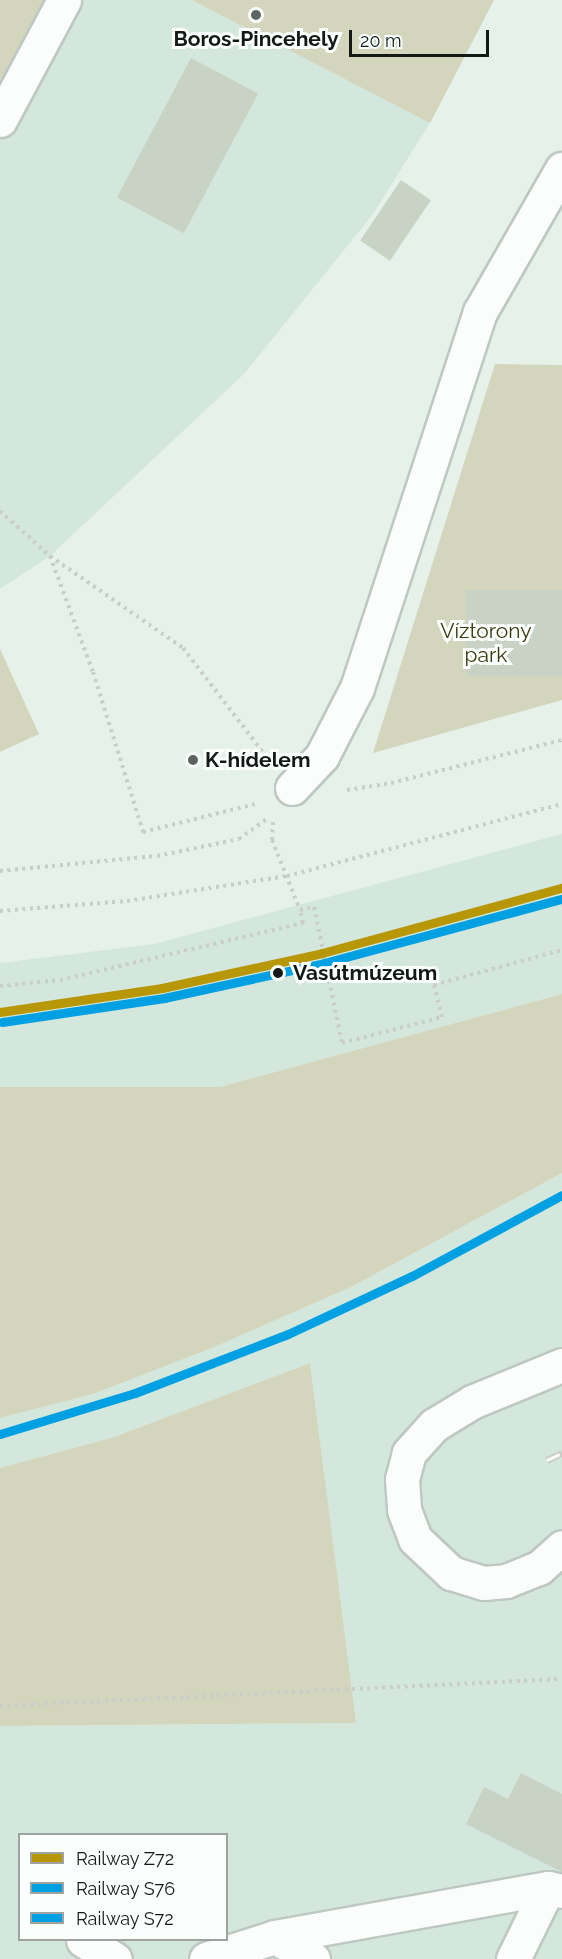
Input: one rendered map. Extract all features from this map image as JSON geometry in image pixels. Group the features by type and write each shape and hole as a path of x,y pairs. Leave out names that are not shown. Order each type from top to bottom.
{"lane":[{"path":"0,120 64,0"},
{"path":"282,794 322,756 357,688 480,312 562,169"},
{"path":"562,1365 472,1402 434,1425 409,1453 402,1479 404,1510 415,1539 451,1573 484,1583 506,1581 539,1569 562,1547"},
{"path":"206,1959 275,1937 555,1889"},
{"path":"513,1959 555,1889"},
{"path":"275,1937 313,1959"},
{"path":"84,1941 115,1959"}],"path":[{"path":"0,511 50,556 183,648 282,794 272,840 300,910 303,924 60,980 0,986"},
{"path":"50,556 93,672 142,832 282,794"},
{"path":"0,911 127,901 286,876 562,804"},
{"path":"300,910 314,907 342,1043 442,1017 434,985 562,950"},
{"path":"0,1706 562,1679"}],"shaded area":[{"path":"0,0 494,0 430,123 373,214 245,373 50,556 0,589"},
{"path":"562,834 562,994 220,1087 0,1087 0,963 154,944"},
{"path":"562,1173 562,1959 0,1959 0,1726 355,1723 310,1363 114,1437 0,1468 0,1418 93,1394 353,1286"}],"green space":[{"path":"0,0 59,0 20,68 0,81"},
{"path":"192,0 494,0 430,123"},
{"name":"Víztorony park","path":"495,364 562,365 562,700 373,753"},
{"path":"0,649 39,734 0,752"},
{"path":"562,994 562,1173 353,1286 214,1347 93,1394 0,1418 0,1087 220,1087"},
{"path":"310,1363 356,1723 0,1726 0,1468 114,1437"}],"building":[{"path":"191,58 258,94 184,233 117,198"},
{"path":"401,180 431,200 390,261 360,241"},
{"path":"466,590 562,590 562,676 466,676"},
{"path":"521,1773 562,1794 562,1872 466,1824 484,1787 508,1799"}],"railway":[{"path":"547,1460 562,1453"}],"rail line":[{"name":"Z72","path":"0,1012 162,988 322,953 562,888"},
{"name":"S72","path":"2,1022 164,998 324,963 562,899"},
{"name":"S76","path":"0,1434 135,1393 288,1334 412,1276 562,1195"}],"place":[{"name":"Boros-Pincehely","path":"256,15"},
{"name":"K-hídelem","path":"193,760"},
{"name":"Vasútmúzeum","path":"278,973"}]}
